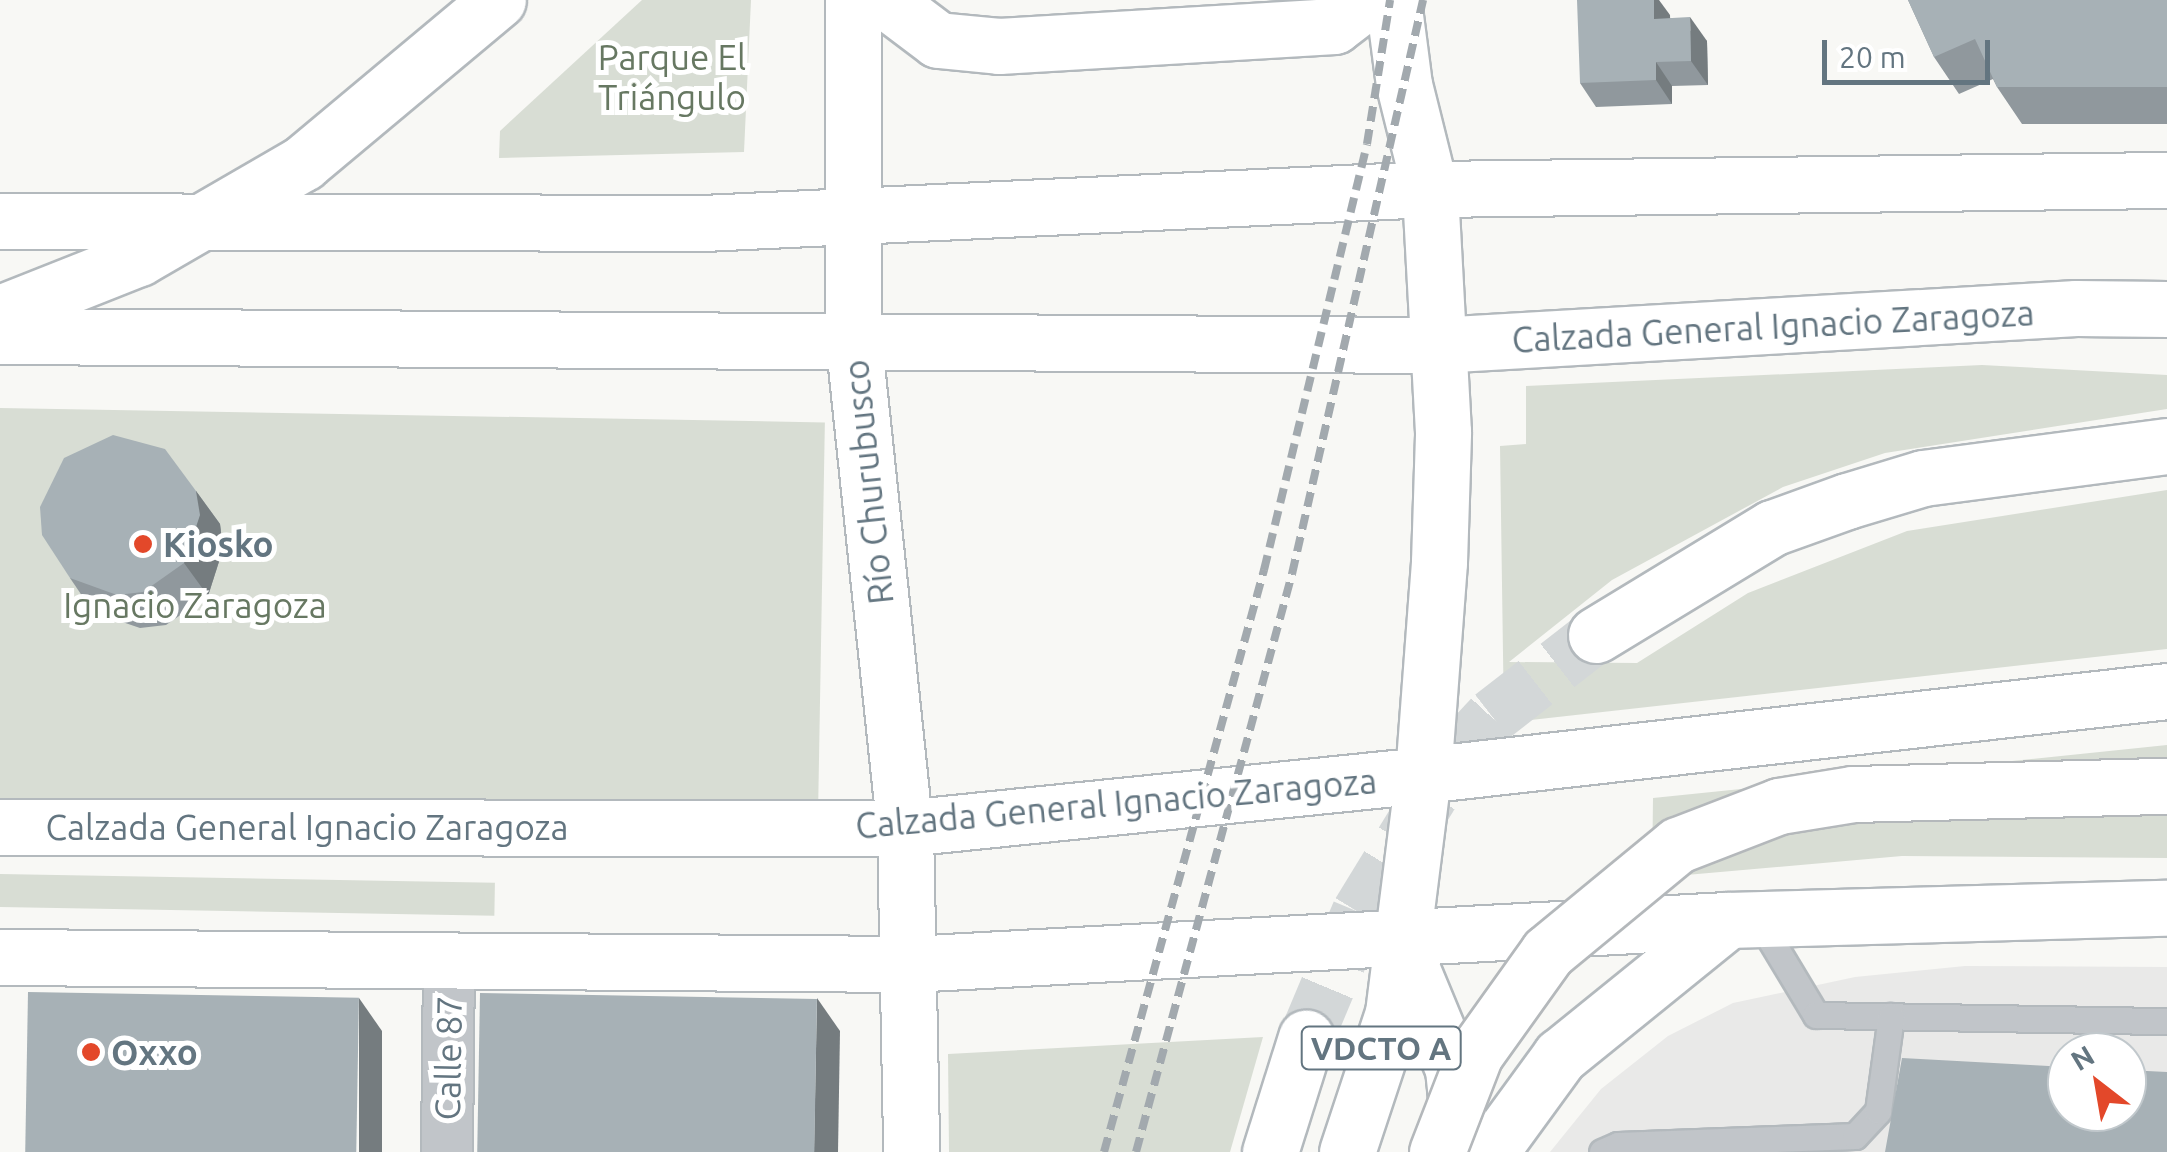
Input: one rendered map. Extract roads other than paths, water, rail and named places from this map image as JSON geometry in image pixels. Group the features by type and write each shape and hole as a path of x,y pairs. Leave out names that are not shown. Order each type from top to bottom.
{"main road":[{"path":"0,313 122,265 205,224 303,163 498,0"},
{"name":"Río Churubusco","path":"853,0 852,337 905,828 911,1152"},
{"path":"885,0 938,40 999,46 1334,26 1368,0"},
{"path":"1393,0 1404,86 1430,189 1443,432 1440,562 1423,774 1400,941 1453,1069 1462,1152"},
{"path":"0,221 205,224 850,220 1430,189 2167,180"},
{"name":"Calzada General Ignacio Zaragoza","path":"0,336 852,337 1437,345 2167,306"},
{"path":"1596,635 1740,546 1848,501 1924,478 2167,446"},
{"name":"Calzada General Ignacio Zaragoza","path":"0,827 905,828 2167,691"},
{"path":"1436,1152 1476,1054 1538,964 1584,916 1678,845 1779,806 1853,794 2167,786"},
{"path":"0,957 449,964 909,964 1400,941 1743,919 2167,908"},
{"path":"1490,1152 1560,1056 1743,919"},
{"name":"VDCTO A","path":"1347,1152 1394,1013 1400,941"},
{"path":"1270,1152 1306,1038"}],"street":[{"name":"Calle 87","path":"447,1152 449,964"}],"lane":[{"path":"1743,919 1816,1015 2167,1022"},
{"path":"1602,1152 1618,1145 1855,1136 1878,1110 1891,1016"}],"tunnel":[{"path":"1306,1038 1359,912 1454,757 1492,716 1596,635"}],"railway":[{"path":"1104,1152 1264,570 1367,144 1390,0"},
{"path":"1136,1152 1292,574 1423,0"}],"place":[{"name":"Kiosko","path":"143,544"},
{"name":"Oxxo","path":"91,1052"}],"park label":[{"name":"Parque El Triángulo","path":"672,77"},
{"name":"Ignacio Zaragoza","path":"195,605"}]}
